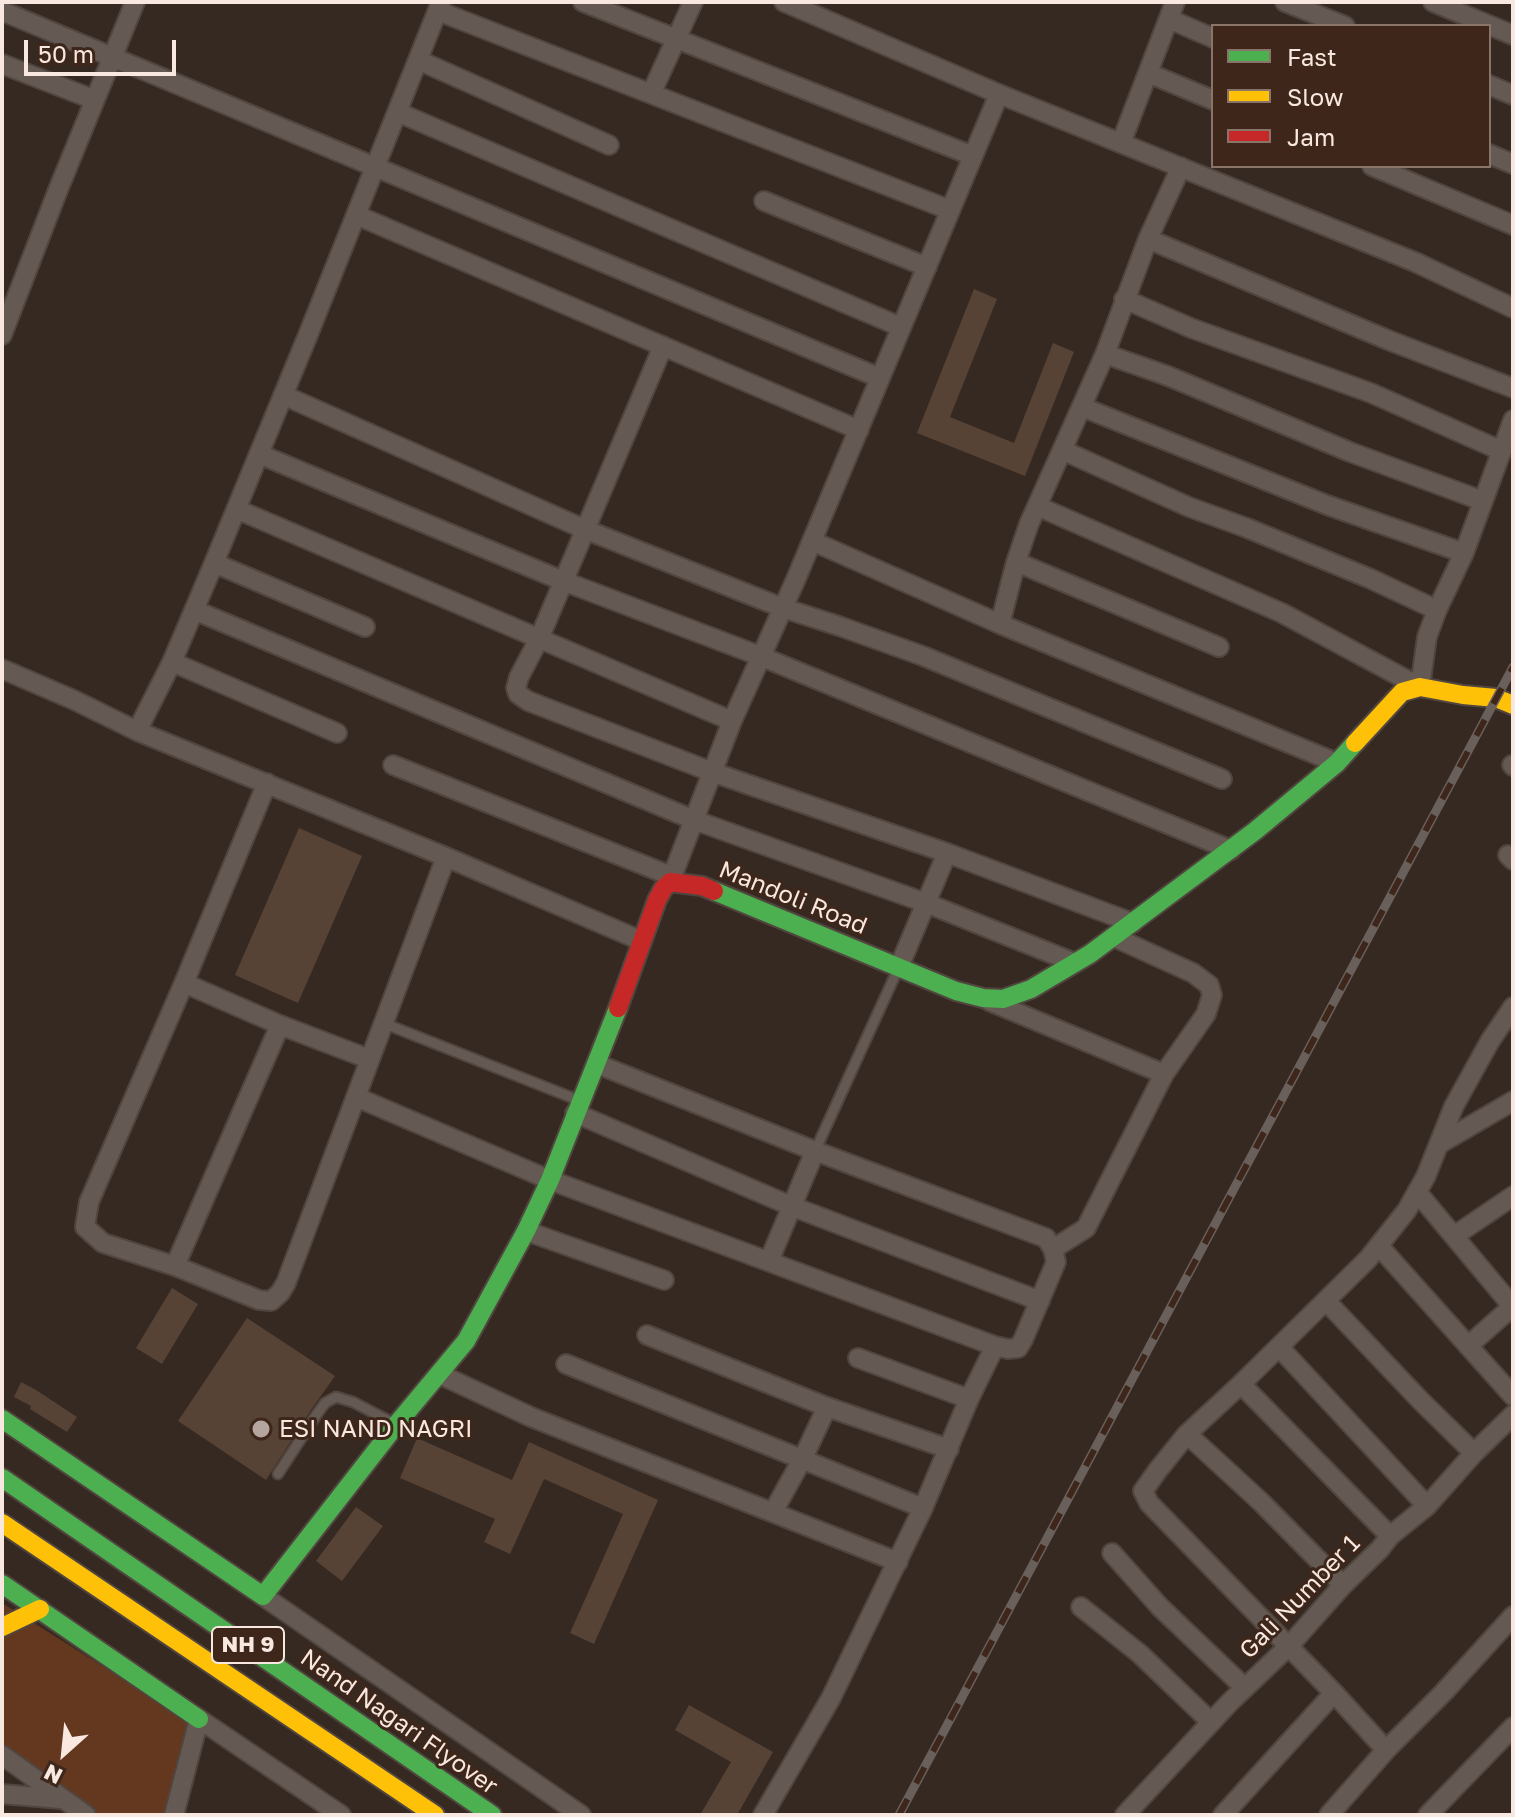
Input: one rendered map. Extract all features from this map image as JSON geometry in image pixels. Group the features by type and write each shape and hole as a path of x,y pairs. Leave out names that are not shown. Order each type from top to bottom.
{"main road":[{"path":"1426,688 1496,698 1513,705"},
{"name":"Mandoli Road","path":"670,879 702,886 956,991 1003,999 1031,989 1114,937 1231,850 1337,763 1402,692 1426,688"},
{"path":"2,1419 263,1596 396,1425 466,1341 550,1180 597,1064 657,900 670,879"},
{"name":"Nand Nagari Flyover","path":"2,1478 492,1815"},
{"name":"NH 9","path":"2,1523 435,1815"},
{"path":"2,1584 199,1719"},
{"path":"2,1627 40,1609"}],"street":[{"path":"583,2 973,156"},
{"path":"651,94 693,2"},
{"path":"1285,2 1340,24"},
{"path":"1433,2 1486,24"},
{"path":"2,335 130,4"},
{"path":"794,4 999,94 1415,262 1513,308"},
{"path":"137,731 172,662 214,563 440,6 651,94 950,210"},
{"path":"2,11 880,378"},
{"path":"1121,143 1172,11 1211,37"},
{"path":"1491,26 1513,35"},
{"path":"418,60 609,145"},
{"path":"2,64 95,100"},
{"path":"1148,73 1211,99"},
{"path":"1491,86 1513,95"},
{"path":"393,765 670,879 732,721 812,541 999,94"},
{"path":"397,112 901,327"},
{"path":"1491,155 1513,164"},
{"path":"1000,624 1029,524 1105,354 1148,239 1181,167"},
{"path":"1377,168 1513,225"},
{"path":"764,201 927,267"},
{"path":"356,215 859,430"},
{"path":"1148,239 1388,340 1513,388"},
{"path":"2,281 20,288"},
{"path":"1124,299 1191,328 1371,393 1502,451"},
{"path":"663,346 539,639 519,677 518,694 528,701 712,772 947,853 1133,923"},
{"path":"1105,354 1168,376 1350,452 1483,501"},
{"path":"283,395 584,529 783,608 923,656 1222,779"},
{"path":"1082,407 1327,505 1464,553"},
{"path":"1037,506 1282,613 1426,688 1427,637 1464,553 1513,420"},
{"path":"1062,450 1189,507 1371,579 1437,610"},
{"path":"259,454 563,581 760,656 1231,850"},
{"path":"236,509 732,721"},
{"path":"812,541 1000,624 1337,763"},
{"path":"1016,562 1219,647"},
{"path":"214,563 365,627"},
{"path":"194,610 694,820 926,903 1075,963"},
{"path":"172,662 337,733"},
{"path":"2,669 137,731 642,941"},
{"path":"267,783 89,1202 85,1227 103,1243 175,1266 259,1300 271,1301 280,1293 446,857"},
{"path":"899,967 947,853"},
{"path":"1053,1249 1086,1228 1164,1074 1206,1014 1212,995 1209,985 1193,973 1114,937"},
{"path":"184,983 369,1059"},
{"path":"983,998 1164,1074"},
{"path":"1386,1750 1149,1503 1143,1491 1187,1434 1368,1259 1407,1210 1441,1143 1454,1106 1513,1007"},
{"path":"175,1266 280,1025"},
{"path":"356,1097 550,1180 995,1346 1018,1348 1056,1262 1046,1238 597,1064"},
{"path":"1441,1143 1513,1101"},
{"path":"578,1107 791,1206 1040,1301"},
{"path":"769,1261 815,1151"},
{"path":"1417,1192 1513,1306 1468,1346"},
{"path":"1454,1236 1513,1196"},
{"path":"526,1231 664,1280"},
{"path":"1379,1246 1513,1396"},
{"path":"1326,1301 1474,1453"},
{"path":"647,1335 827,1407 949,1449"},
{"path":"763,1815 831,1698 898,1562 995,1346"},
{"path":"1279,1347 1427,1506"},
{"path":"858,1358 969,1399"},
{"path":"566,1364 923,1508"},
{"path":"439,1374 531,1417 898,1562"},
{"path":"1241,1384 1390,1536"},
{"path":"773,1512 827,1407"},
{"name":"Gali Number 1","path":"1125,1815 1211,1722 1289,1646 1390,1536 1427,1506 1513,1415"},
{"path":"1187,1434 1261,1502 1343,1585"},
{"path":"1112,1553 1160,1607 1245,1688"},
{"path":"263,1596 581,1815"},
{"path":"1081,1607 1140,1654 1211,1722"},
{"path":"1335,1813 1386,1750 1513,1616"},
{"path":"1223,1815 1334,1693"},
{"path":"174,1815 199,1719 341,1815"},
{"path":"1428,1815 1513,1727"},
{"path":"2,1755 86,1815"},
{"path":"2,1794 64,1799"}],"lane":[{"path":"815,1151 899,967"},
{"path":"383,1023 578,1107"},
{"path":"278,1474 325,1403 336,1397 353,1402 396,1425"}],"shaded area":[{"path":"2,1603 193,1723 168,1815 97,1815 2,1746"}],"building":[{"path":"974,289 997,299 950,417 1014,443 1053,343 1074,352 1025,476 917,433"},
{"path":"299,828 362,856 298,1003 235,975"},
{"path":"172,1288 198,1304 162,1364 136,1348"},
{"path":"247,1318 335,1376 266,1480 178,1421"},
{"path":"21,1382 77,1417 67,1432 14,1397"},
{"path":"417,1438 512,1480 529,1442 658,1500 594,1644 570,1633 623,1514 544,1479 510,1554 484,1542 495,1519 400,1478"},
{"path":"356,1507 383,1526 342,1581 316,1561"},
{"path":"689,1705 773,1752 737,1815 700,1815 731,1762 675,1730"}],"railway":[{"path":"899,1815 1513,667"}],"traffic: fast":[{"path":"714,891 956,991 1003,999 1031,989 1090,954 1255,831 1337,763 1355,743"},
{"path":"2,1419 263,1596 396,1425 466,1341 550,1180 618,1008"},
{"path":"2,1478 492,1815"},
{"path":"2,1584 199,1719"}],"traffic: slow":[{"path":"1355,743 1402,692 1420,687 1496,698 1513,705"},
{"path":"2,1523 435,1815"},
{"path":"2,1627 40,1609"}],"traffic: jam":[{"path":"618,1008 663,889 670,882 702,886 714,891"}],"place":[{"name":"ESI NAND NAGRI","path":"261,1429"}]}
